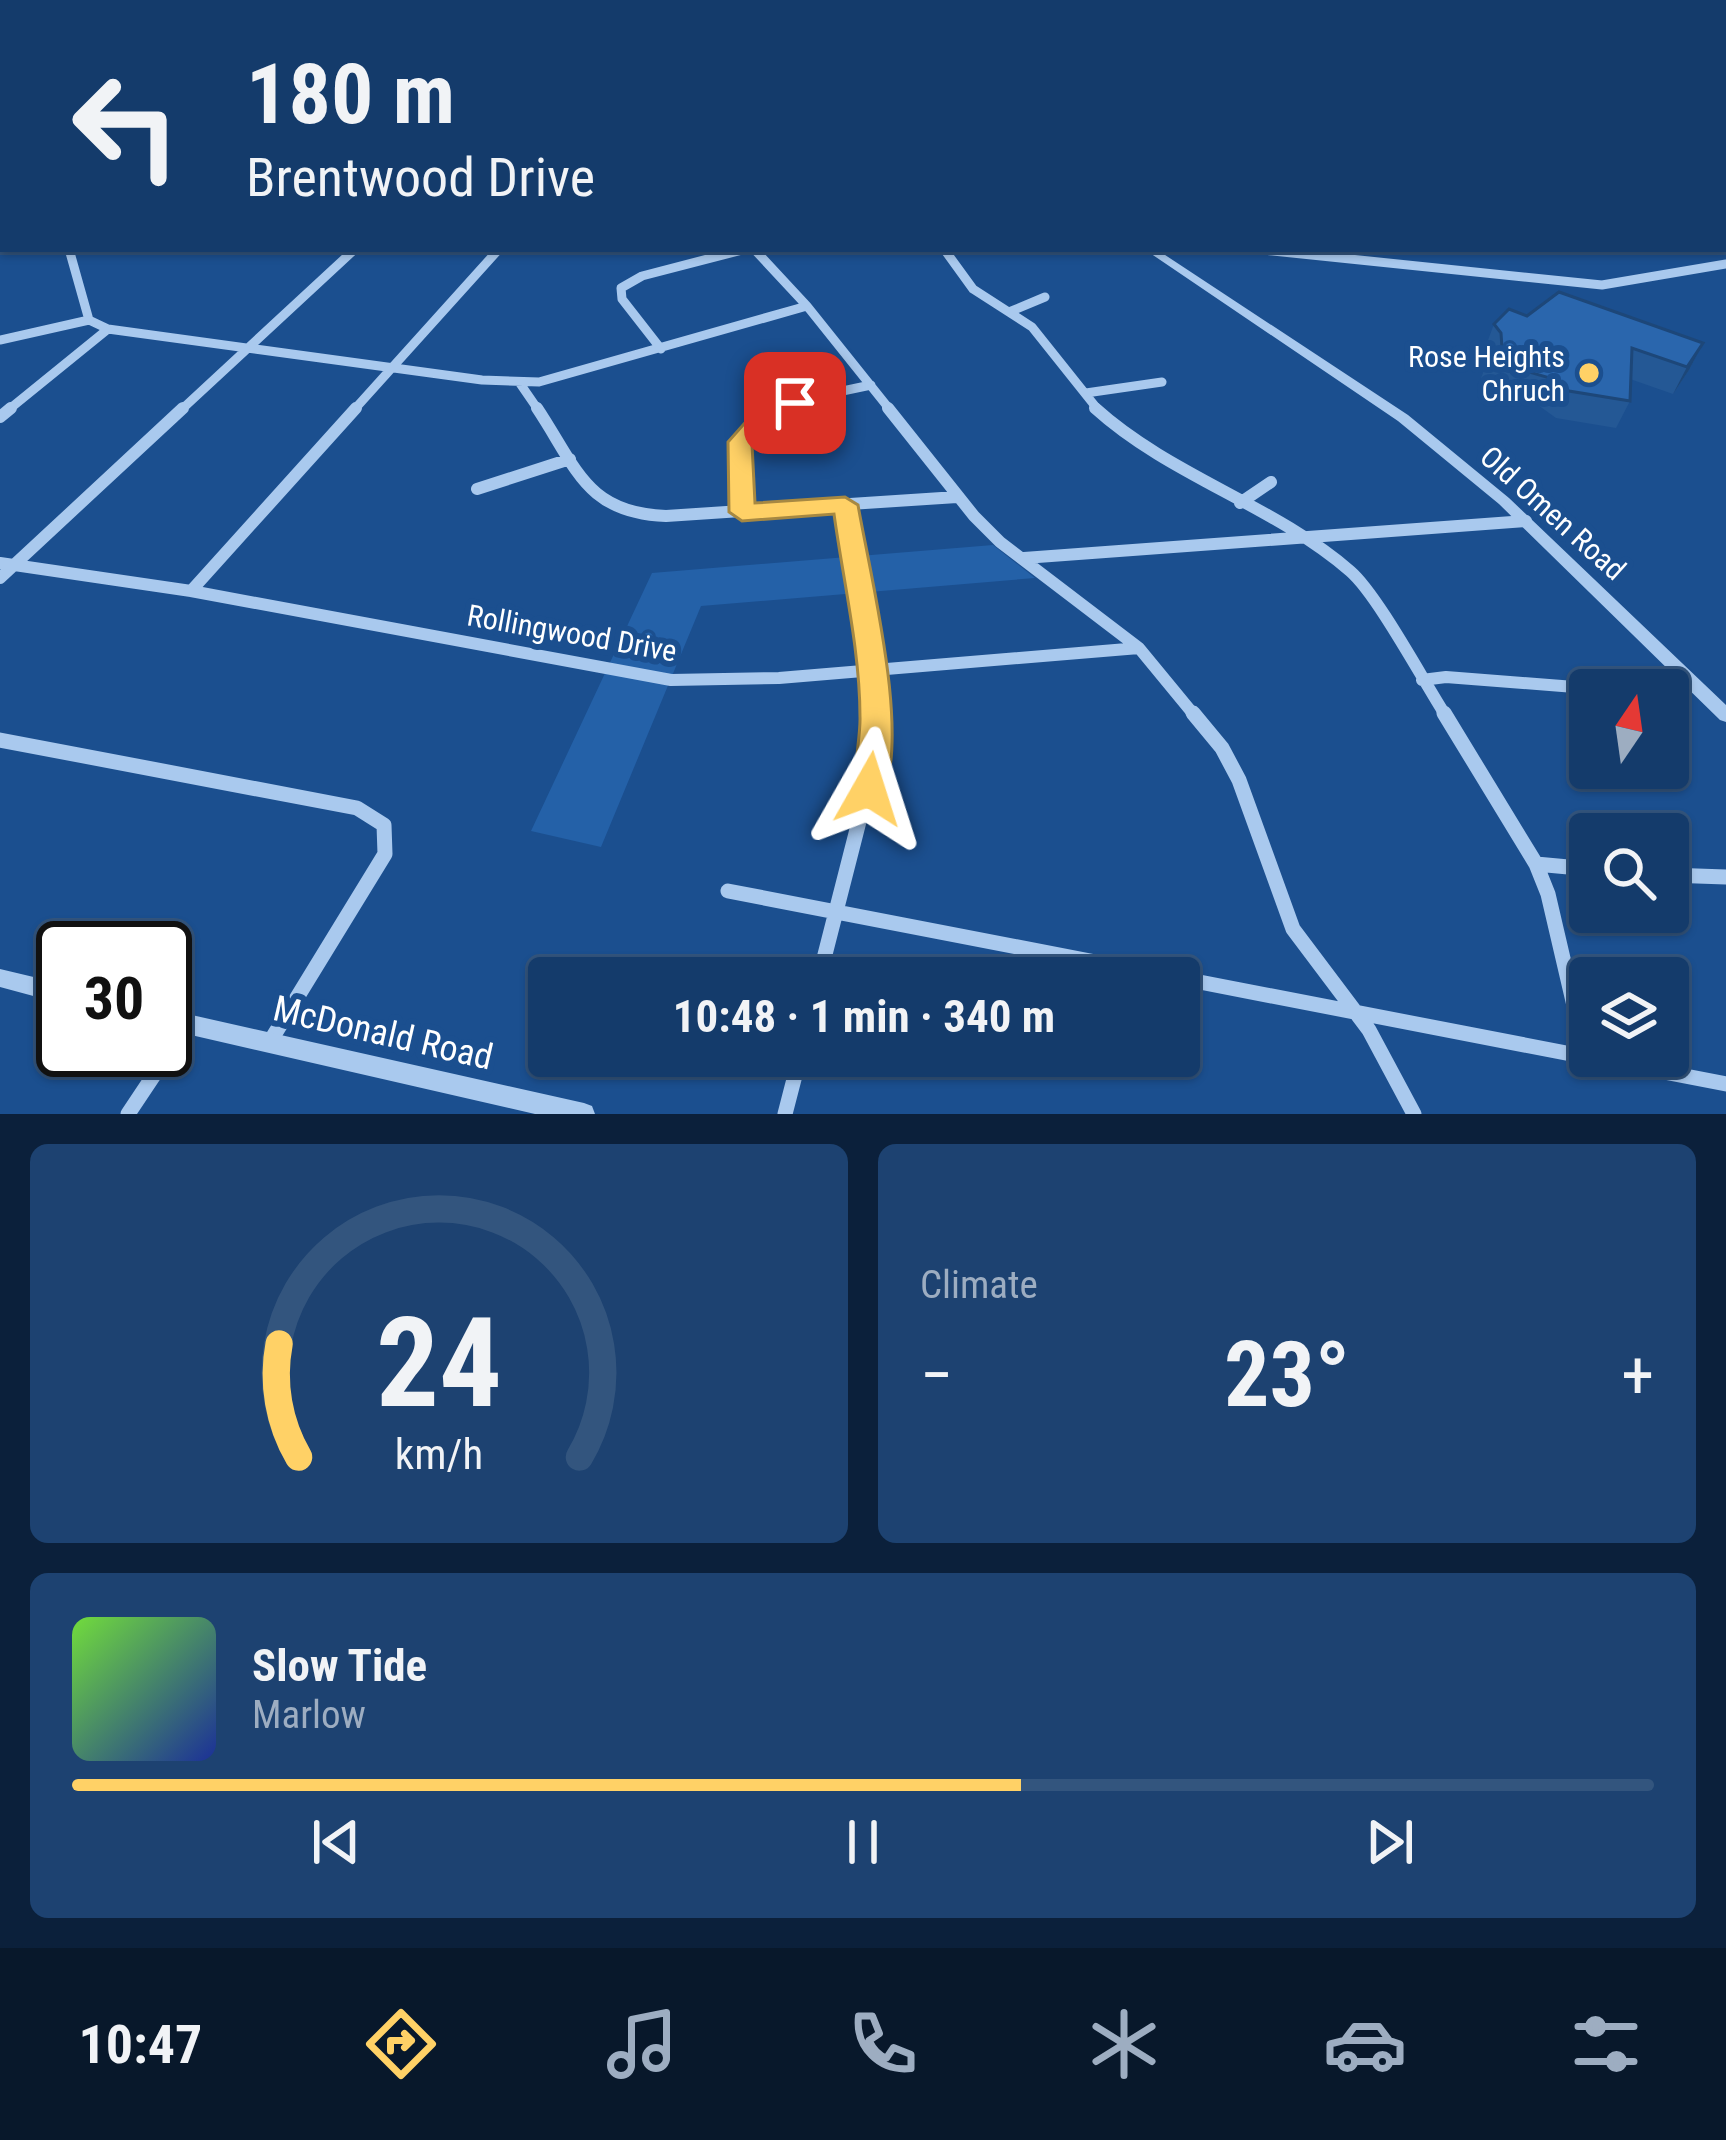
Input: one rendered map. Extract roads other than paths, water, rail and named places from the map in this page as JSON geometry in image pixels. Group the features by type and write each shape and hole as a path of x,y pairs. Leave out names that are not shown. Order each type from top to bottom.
{"street":[{"path":"70,252 89,320"},
{"path":"0,578 7,564 352,252"},
{"path":"191,591 497,252"},
{"path":"661,349 622,299 621,288 642,276 738,252"},
{"path":"753,252 807,306 957,496 1000,542 1139,648 1222,748 1239,780 1279,901 1293,929 1370,1030 1414,1114"},
{"path":"946,252 973,289 1032,327 1128,438 1354,573 1506,808 1536,864 1548,894 1569,985"},
{"name":"Old Omen Road","path":"1154,252 1403,418 1526,521 1678,669"},
{"path":"1283,252 1602,285 1726,264"},
{"path":"1395,252 1397,263"},
{"path":"1009,312 1045,297"},
{"path":"0,340 89,320 108,329 519,382 568,377 807,306"},
{"path":"0,417 108,329"},
{"path":"519,382 595,495 607,506 625,512 666,516 957,496"},
{"path":"1086,393 1162,382"},
{"path":"742,512 738,460 747,431 779,407 871,385"},
{"path":"477,488 570,459"},
{"path":"1240,503 1271,482"},
{"path":"824,957 876,755 872,670 845,505"},
{"path":"1023,558 1526,521"},
{"name":"Rollingwood Drive","path":"7,564 191,591 671,680 733,681 1139,648"},
{"path":"1422,680 1446,677 1569,687"},
{"name":"Old Omen Road","path":"1689,680 1726,715"},
{"path":"0,740 357,808 384,825 386,854 271,1040"},
{"path":"1536,864 1569,867"},
{"path":"1689,875 1726,877"},
{"path":"728,891 1070,957"},
{"path":"0,978 36,987"},
{"path":"1200,982 1569,1055"},
{"name":"McDonald Road","path":"192,1024 584,1114"},
{"path":"128,1114 147,1077"},
{"path":"785,1114 795,1077"},
{"path":"1688,1077 1726,1084"}],"place":[{"name":"Rose Heights Chruch","path":"1589,373"}]}
